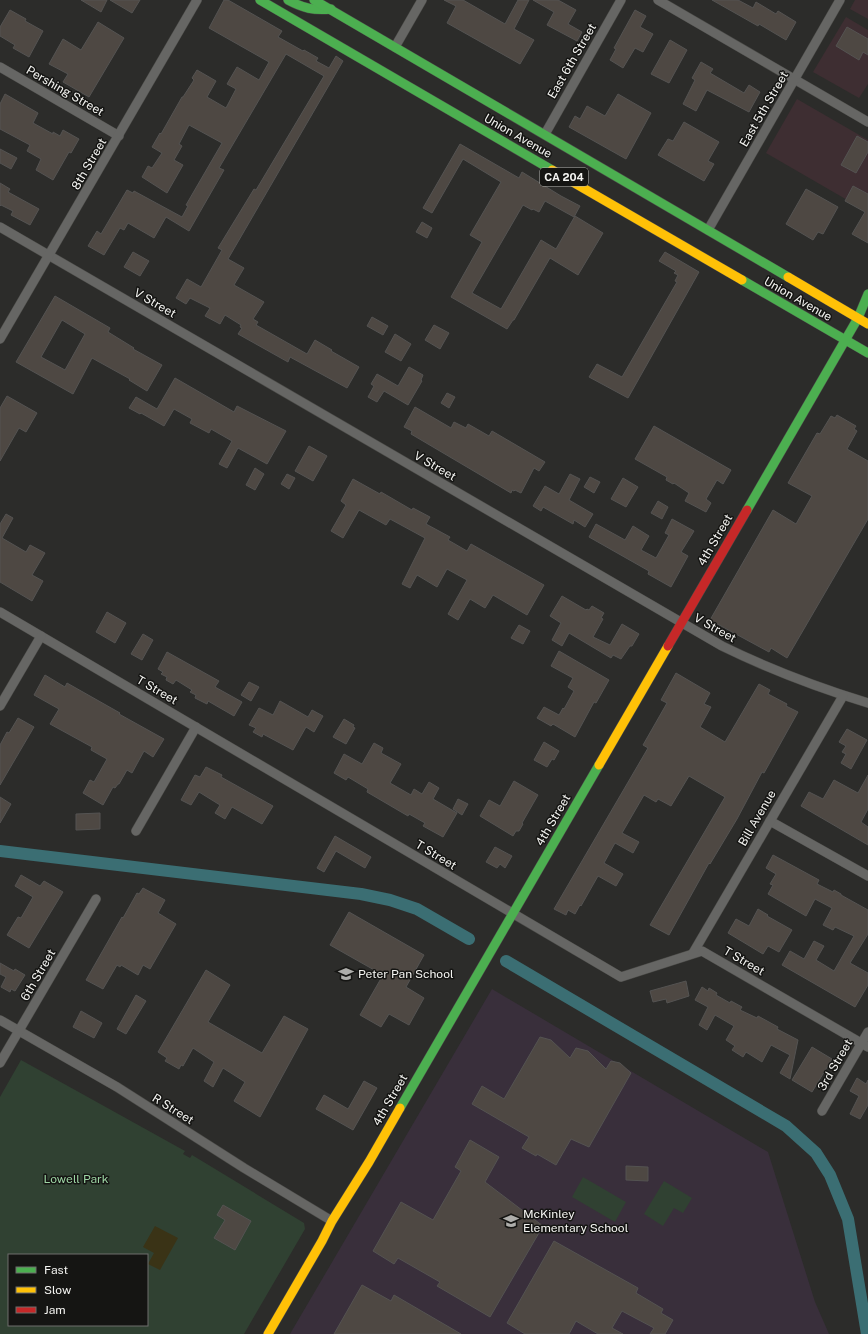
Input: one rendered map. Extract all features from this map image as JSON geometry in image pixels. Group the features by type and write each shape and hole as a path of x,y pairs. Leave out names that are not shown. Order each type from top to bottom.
{"main road":[{"name":"Union Avenue","path":"260,0 868,353"},
{"path":"288,0 305,10 331,10"},
{"name":"Union Avenue","path":"314,0 868,324"},
{"name":"4th Street","path":"268,1334 332,1221 369,1162 513,914 844,339 858,318 868,294"}],"street":[{"name":"8th Street","path":"0,339 197,0"},
{"path":"395,47 422,0"},
{"name":"East 6th Street","path":"545,134 621,0"},
{"path":"658,0 868,122"},
{"name":"East 5th Street","path":"708,230 840,0"},
{"name":"Pershing Street","path":"0,67 119,136"},
{"name":"V Street","path":"0,227 722,646 807,684 868,703"},
{"name":"T Street","path":"0,612 621,977 702,951 865,1045"},
{"path":"0,706 41,636"},
{"name":"Bill Avenue","path":"693,953 843,696"},
{"path":"136,831 196,727"},
{"path":"770,821 868,876"},
{"name":"6th Street","path":"0,1063 96,899"},
{"name":"R Street","path":"0,1020 117,1087 244,1168 332,1221"},
{"name":"3rd Street","path":"822,1111 865,1045 868,1032"}],"shaded area":[{"path":"855,0 868,0 868,19 850,9"},
{"path":"846,17 868,30 868,84 859,98 813,72"},
{"path":"797,99 868,140 868,212 766,153"},
{"path":"492,989 768,1152 815,1302 829,1334 290,1334"}],"green space":[{"name":"Lowell Park","path":"21,1060 185,1151 183,1154 190,1158 192,1155 304,1223 305,1229 244,1334 0,1334 0,1097"},
{"path":"583,1177 626,1202 615,1222 572,1197"},
{"path":"664,1181 692,1198 683,1213 674,1208 663,1226 644,1214"}],"sand":[{"path":"155,1226 178,1238 160,1270 148,1264 154,1253 143,1247"}],"building":[{"path":"81,0 107,0 101,12"},
{"path":"110,0 140,0 132,13"},
{"path":"224,0 228,0 282,31 278,37 318,58 316,61 329,68 336,56 343,61 228,259 244,268 234,285 264,302 253,319 258,322 256,325 307,354 315,340 359,367 347,388 290,357 288,362 238,334 242,328 240,327 241,325 225,315 220,324 205,316 210,308 190,298 186,304 176,298 187,279 201,287 222,250 218,248 254,189 256,190 324,76 286,54 219,168 224,170 189,231 166,217 154,238 128,223 124,230 120,228 104,255 88,246 97,231 101,234 127,190 133,193 134,191 182,217 188,206 186,205 222,143 189,125 179,144 182,146 174,160 183,165 167,193 142,177 148,166 152,168 162,153 152,147 194,80 192,78 197,70 216,81 207,97 226,108 236,89 227,84 237,67 259,80 269,62 209,28"},
{"path":"444,0 463,0 505,24 518,0 529,0 514,29 534,40 520,64 447,23 456,6"},
{"path":"533,0 558,0 576,10 568,24 582,32 577,41 547,25 554,12"},
{"path":"712,0 738,0 753,8 756,2 776,14 778,11 796,22 786,40 759,24 758,26"},
{"path":"10,10 26,19 25,21 43,31 29,57 13,48 15,45 0,36 0,27"},
{"path":"635,10 646,16 640,27 653,34 643,52 635,48 623,68 610,60 616,49 614,48"},
{"path":"98,22 124,38 89,97 63,82 68,74 49,64 63,39 81,50"},
{"path":"847,27 868,39 868,55 863,52 859,60 836,46"},
{"path":"670,40 687,50 669,83 651,74"},
{"path":"701,62 713,69 710,73 744,93 749,85 760,92 749,112 707,90 696,111 683,104 695,80 692,78"},
{"path":"5,94 38,113 33,123 53,134 53,132 60,136 63,130 79,139 71,153 69,152 53,180 36,170 41,159 27,151 30,145 0,129 0,104"},
{"path":"618,94 651,113 626,159 569,127 575,116 580,119 587,106 605,116"},
{"path":"684,122 719,142 708,161 714,164 704,181 658,155 668,139 673,141"},
{"path":"857,136 868,142 868,152 856,173 841,165"},
{"path":"460,144 519,178 522,172 580,206 574,217 545,201 539,212 523,205 472,293 501,309 541,240 556,249 575,216 603,233 578,275 550,258 514,320 507,329 451,297 482,242 470,235 501,182 463,159 432,213 423,208"},
{"path":"0,149 17,158 11,169 0,163"},
{"path":"0,183 10,189 8,192 39,209 30,225 11,215 13,211 1,205 0,206"},
{"path":"853,186 868,194 868,243 852,234 865,212 845,201"},
{"path":"806,189 838,207 823,234 818,232 813,240 786,224"},
{"path":"422,222 432,228 427,238 416,232"},
{"path":"133,252 149,261 140,276 124,267"},
{"path":"665,252 699,272 628,398 589,377 597,364 622,377 677,282 675,281 678,275 674,273 676,271 659,261"},
{"path":"55,296 110,328 108,332 134,348 133,349 162,365 147,391 129,380 130,379 92,358 73,394 16,362","holes":["62,320 85,334 65,370 41,357"]},
{"path":"372,317 388,326 383,335 367,326"},
{"path":"434,325 449,333 440,349 425,340"},
{"path":"395,334 411,344 401,361 385,352"},
{"path":"409,367 423,375 422,381 408,405 384,391 377,402 368,397 374,386 371,384 377,374 398,386"},
{"path":"175,378 234,412 237,406 286,431 267,464 238,448 227,468 219,464 232,441 211,429 209,433 190,423 192,419 174,409 164,426 129,408 136,397 157,409"},
{"path":"447,393 455,397 449,408 441,403"},
{"path":"7,396 37,413 26,432 19,428 0,461 0,408"},
{"path":"415,407 451,428 454,422 466,428 468,424 489,436 492,431 545,462 539,471 534,468 521,493 512,490 511,493 411,434 412,431 404,427"},
{"path":"837,415 856,426 854,429 857,431 847,449 868,461 868,519 787,658 771,648 769,652 710,620 773,510 796,524 812,496 788,483 817,433 820,434 831,416 835,418"},
{"path":"654,426 731,470 723,484 717,480 706,499 711,503 706,512 685,501 689,493 674,483 673,484 666,480 667,477 635,459"},
{"path":"309,446 327,456 313,481 295,471"},
{"path":"255,468 264,474 255,490 246,485"},
{"path":"287,474 295,478 289,489 281,484"},
{"path":"570,474 580,479 569,500 593,514 585,527 574,520 573,524 543,507 541,511 533,506 545,486 559,494"},
{"path":"590,477 600,482 594,493 584,487"},
{"path":"623,478 638,487 626,507 611,499"},
{"path":"353,479 380,494 381,492 412,510 413,508 430,517 426,524 450,537 448,540 467,551 471,544 544,585 527,615 493,595 485,608 470,599 458,620 448,614 467,580 447,569 437,587 417,575 410,588 402,584 425,538 390,519 386,525 359,510 343,538 331,531 346,505 341,501"},
{"path":"658,501 668,507 662,519 651,513"},
{"path":"6,514 13,518 2,538 26,552 30,545 45,553 32,575 43,581 32,601 0,582 0,524"},
{"path":"672,519 694,531 681,552 688,556 671,587 648,574 649,571 589,537 596,524 625,540 633,526 649,536 641,550 656,558 669,535 665,533"},
{"path":"562,596 586,610 589,610 592,606 604,613 601,618 603,619 593,637 610,645 622,624 639,634 632,646 630,646 621,659 613,655 611,658 569,633 562,646 552,640 561,623 550,616"},
{"path":"107,612 126,623 115,643 96,632"},
{"path":"519,625 530,631 523,644 511,638"},
{"path":"143,634 153,640 142,660 131,654"},
{"path":"559,651 609,680 596,703 594,702 575,737 553,724 551,726 537,718 544,707 559,715 574,691 568,687 573,678 551,666"},
{"path":"167,652 219,681 215,687 242,702 234,716 208,701 207,704 195,698 196,695 190,692 192,690 176,680 173,684 166,680 167,677 161,674 163,672 158,669"},
{"path":"676,673 710,693 704,704 711,707 700,727 725,742 759,684 770,690 768,694 787,704 786,706 798,712 764,773 762,772 737,819 710,864 709,863 669,935 650,925 725,797 689,776 671,806 658,799 656,802 644,795 622,833 639,842 633,853 615,843 604,863 623,874 616,886 598,876 575,914 568,910 566,915 554,909 648,748 643,745 667,703 661,700"},
{"path":"45,675 65,687 67,683 164,739 153,757 144,751 132,773 127,770 119,784 115,788 113,787 103,805 83,793 90,780 94,782 107,759 91,750 92,747 50,724 59,709 34,695"},
{"path":"249,682 259,687 251,701 241,695"},
{"path":"280,701 308,717 312,710 323,716 314,732 306,727 293,750 263,734 262,737 253,732 256,728 249,725 259,708 273,715"},
{"path":"18,718 34,727 0,785 0,745 7,732 9,733"},
{"path":"344,719 354,725 353,727 355,728 346,744 333,737"},
{"path":"847,729 867,740 851,769 841,763 846,754 842,752 846,746 839,742"},
{"path":"544,742 559,751 554,760 552,759 547,767 534,760"},
{"path":"374,743 383,748 381,753 401,764 390,783 411,795 414,789 422,794 429,782 439,788 433,799 457,813 443,837 423,826 425,823 409,814 408,816 367,792 368,789 348,777 346,780 334,773 344,754 362,764"},
{"path":"206,767 273,806 262,824 232,807 225,819 215,813 220,805 199,792 191,805 181,800 195,775 200,777"},
{"path":"868,775 868,809 861,822 868,827 868,845 801,806 809,792 823,799 834,780 858,793"},
{"path":"514,781 538,795 519,831 516,831 513,836 480,816 489,800 500,806"},
{"path":"0,797 11,804 0,823"},
{"path":"458,799 468,804 462,815 453,809"},
{"path":"100,813 100,829 76,830 76,814"},
{"path":"335,836 371,857 365,868 336,851 324,872 317,868"},
{"path":"495,847 512,856 505,868 500,864 497,868 486,862"},
{"path":"773,855 819,880 817,884 833,892 834,890 868,910 868,934 850,963 868,973 868,985 855,1007 782,965 790,951 804,959 814,941 824,946 816,960 834,971 854,936 835,927 833,930 823,925 832,908 815,899 806,916 768,894 773,885 770,884 776,874 766,868"},
{"path":"21,875 40,886 44,881 63,892 29,948 7,935 18,917 21,918 33,897 15,886"},
{"path":"143,888 165,900 158,913 176,924 150,969 143,965 138,975 121,965 120,967 117,965 103,989 86,980 122,917 123,918 137,893 139,894"},
{"path":"758,909 768,915 767,916 792,930 779,952 768,946 763,954 728,933 736,919 749,926"},
{"path":"349,912 424,955 406,987 424,998 409,1025 389,1014 381,1027 360,1015 383,975 330,945"},
{"path":"0,963 25,975 15,991 11,989 10,992 1,987 6,977 0,974"},
{"path":"206,970 230,985 208,1022 262,1053 284,1016 308,1029 260,1117 234,1101 245,1082 223,1068 213,1087 204,1081 214,1062 193,1048 183,1066 181,1065 179,1069 165,1061 167,1058 158,1052"},
{"path":"686,981 689,996 667,1003 666,999 653,1002 650,991"},
{"path":"702,987 708,991 709,988 717,993 716,995 730,1003 731,1001 742,1007 740,1010 757,1018 758,1016 778,1027 777,1029 798,1040 790,1079 780,1073 790,1055 771,1045 762,1062 746,1052 743,1057 732,1050 735,1046 726,1040 734,1026 715,1015 707,1030 699,1025 708,1007 695,1000"},
{"path":"136,995 146,1001 126,1034 117,1029"},
{"path":"81,1011 102,1023 94,1038 73,1027"},
{"path":"540,1037 551,1040 570,1058 576,1048 588,1051 606,1069 611,1061 620,1063 631,1073 589,1147 571,1139 556,1165 537,1154 536,1156 522,1148 529,1137 472,1104 482,1086 504,1099"},
{"path":"812,1047 832,1059 812,1092 792,1080"},
{"path":"857,1078 866,1084 868,1080 868,1105 860,1119 850,1114 859,1096 850,1091"},
{"path":"364,1081 377,1088 353,1130 316,1109 324,1095 348,1109"},
{"path":"470,1140 499,1157 485,1182 543,1226 490,1317 437,1286 440,1282 398,1258 394,1264 373,1251 401,1202 433,1220 461,1171 455,1167"},
{"path":"626,1166 648,1167 648,1181 626,1180"},
{"path":"223,1205 251,1221 235,1250 214,1238 225,1220 217,1215"},
{"path":"554,1241 638,1288 636,1293 663,1309 661,1313 673,1320 665,1334 650,1334 654,1328 622,1311 612,1328 623,1334 598,1334 576,1321 569,1334 525,1334 507,1323"},
{"path":"362,1285 391,1301 394,1295 461,1334 334,1334"}],"waterway":[{"path":"0,851 361,894 390,900 417,909 469,939"},
{"path":"506,961 786,1126 816,1153 830,1175 848,1219 867,1334"}],"traffic: fast":[{"path":"260,0 552,170"},
{"path":"288,0 309,8 319,10 331,9"},
{"path":"314,0 788,277"},
{"path":"742,280 868,353"},
{"path":"747,510 858,318 868,294"},
{"path":"400,1108 599,765"}],"traffic: slow":[{"path":"552,170 742,280"},
{"path":"788,277 868,324"},
{"path":"599,765 668,646"},
{"path":"268,1334 332,1221 369,1162 400,1108"}],"traffic: jam":[{"path":"668,646 747,510"}],"place":[{"name":"Peter Pan School","path":"346,974"},
{"name":"McKinley Elementary School","path":"511,1221"}]}
